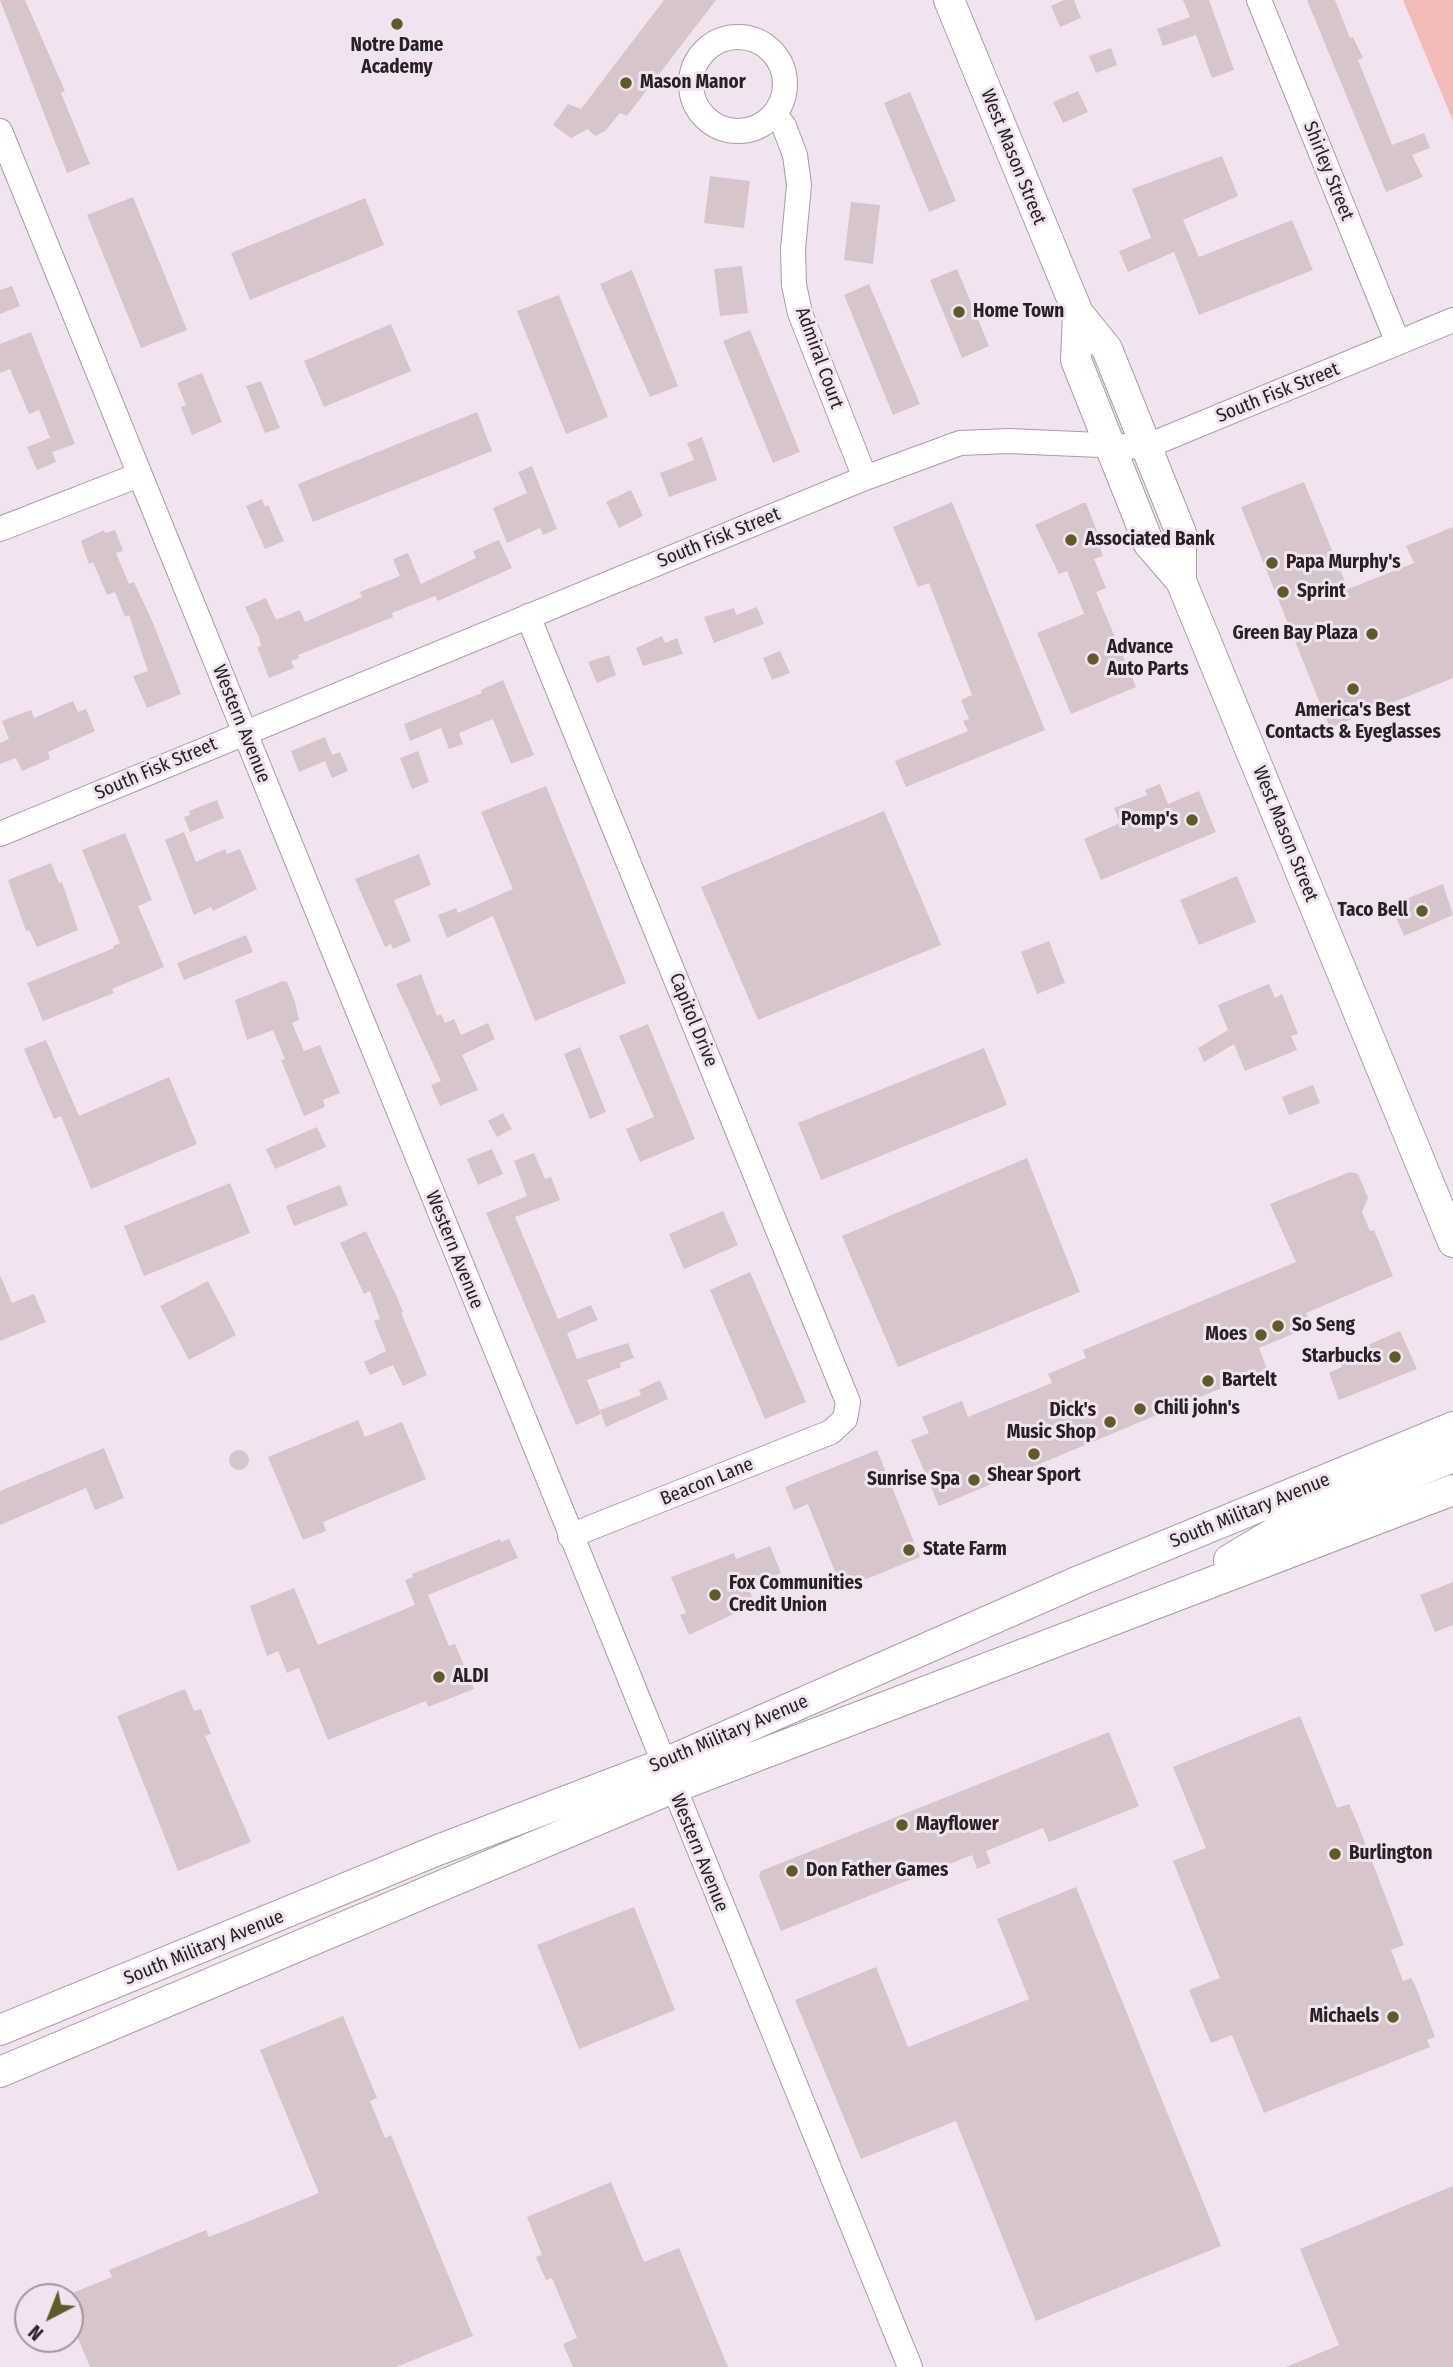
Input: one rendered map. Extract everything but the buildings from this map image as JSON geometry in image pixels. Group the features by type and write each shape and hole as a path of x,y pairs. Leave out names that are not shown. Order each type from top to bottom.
{"main road":[{"name":"West Mason Street","path":"948,0 1078,313 1107,349 1181,533 1181,581"},
{"name":"West Mason Street","path":"1078,313 1076,360 1149,544 1181,581 1453,1242"},
{"name":"South Military Avenue","path":"0,2072 668,1776 1079,1581 1453,1427"},
{"path":"1159,1602 1296,1520 1453,1457"},
{"name":"South Military Avenue","path":"0,2030 438,1850 668,1776 1159,1602 1453,1490"}],"street":[{"name":"Shirley Street","path":"1259,0 1398,343"},
{"name":"Admiral Court","path":"779,120 795,155 799,184 793,249 794,285 800,313 865,478"},
{"name":"Western Avenue","path":"0,131 910,2367"},
{"name":"South Fisk Street","path":"0,834 865,478 960,443 1145,447 1453,320"},
{"path":"0,529 139,475"},
{"name":"Capitol Drive","path":"528,616 847,1395 848,1407 842,1424"},
{"name":"Beacon Lane","path":"570,1536 831,1432 842,1424"}],"shaded area":[{"path":"1403,0 1453,0 1453,121"}],"place":[{"name":"Notre Dame Academy","path":"397,24"},
{"name":"Mason Manor","path":"626,83"},
{"name":"Home Town","path":"959,312"},
{"name":"Associated Bank","path":"1071,540"},
{"name":"Papa Murphy's","path":"1272,563"},
{"name":"Sprint","path":"1283,592"},
{"name":"Green Bay Plaza","path":"1372,634"},
{"name":"Advance Auto Parts","path":"1093,659"},
{"name":"America's Best Contacts & Eyeglasses","path":"1353,689"},
{"name":"Pomp's","path":"1192,820"},
{"name":"Taco Bell","path":"1422,911"},
{"name":"So Seng","path":"1278,1326"},
{"name":"Moes","path":"1261,1335"},
{"name":"Starbucks","path":"1395,1357"},
{"name":"Bartelt","path":"1208,1381"},
{"name":"Chili john's","path":"1140,1409"},
{"name":"Dick's Music Shop","path":"1110,1422"},
{"name":"Shear Sport","path":"1034,1454"},
{"name":"Sunrise Spa","path":"974,1480"},
{"name":"State Farm","path":"909,1550"},
{"name":"Fox Communities Credit Union","path":"715,1595"},
{"name":"ALDI","path":"439,1677"},
{"name":"Mayflower","path":"902,1825"},
{"name":"Burlington","path":"1335,1854"},
{"name":"Don Father Games","path":"792,1871"},
{"name":"Michaels","path":"1393,2017"}]}
